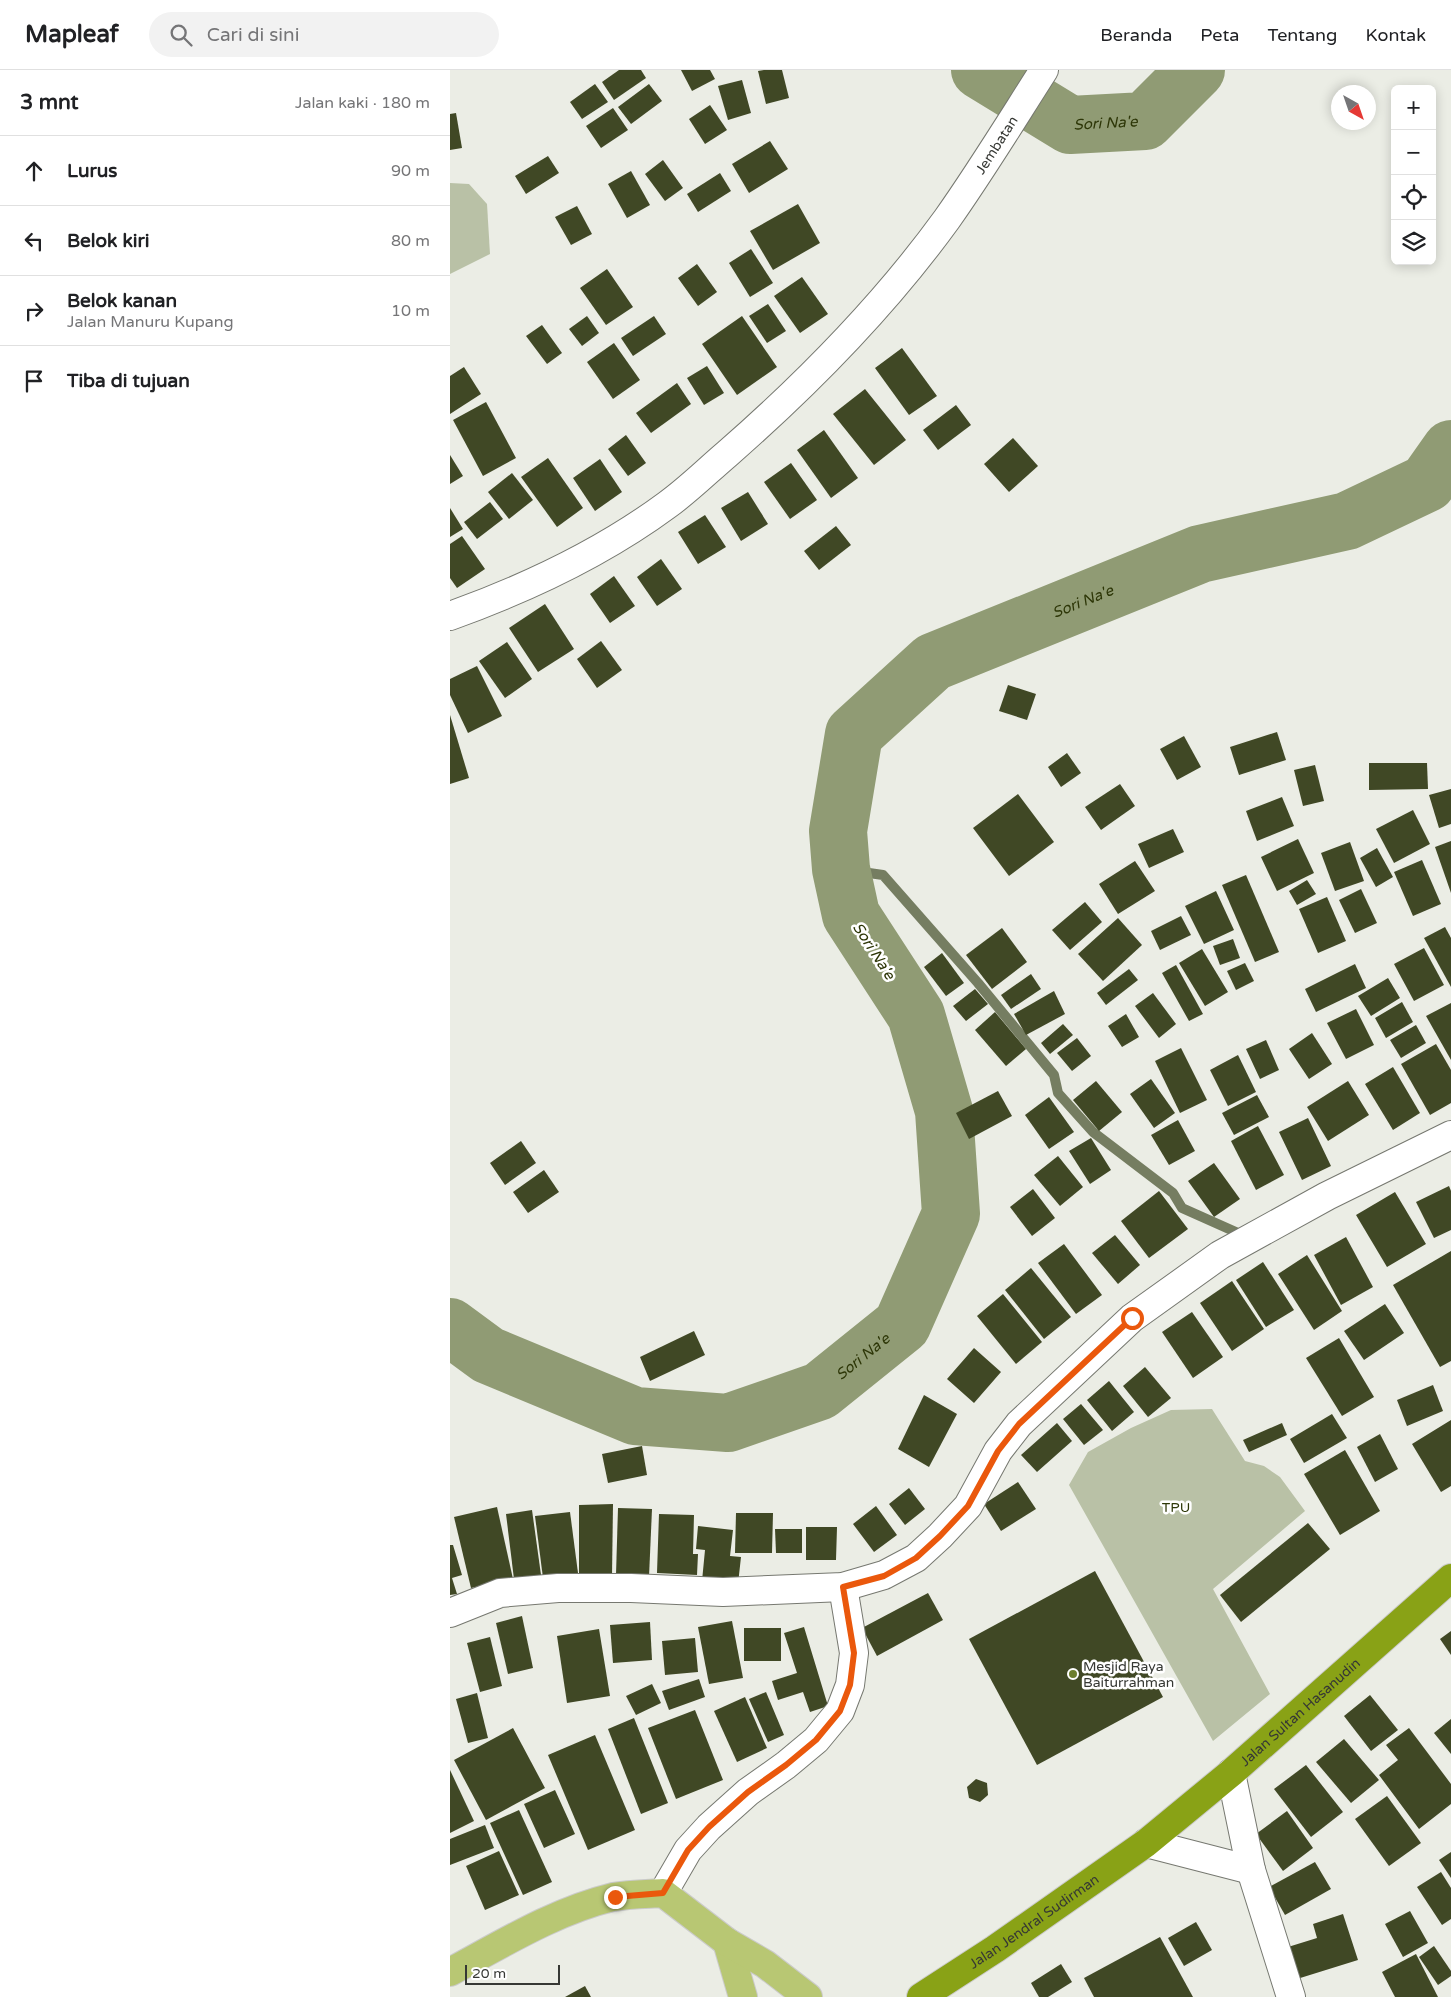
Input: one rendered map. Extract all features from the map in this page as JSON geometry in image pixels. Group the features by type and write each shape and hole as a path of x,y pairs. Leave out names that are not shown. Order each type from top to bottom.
{"highway":[{"name":"Jalan Sultan Hasanudin","path":"1146,1843 1231,1773 1451,1578"},
{"name":"Jalan Jendral Sudirman","path":"921,1997 995,1949 1146,1843"}],"main road":[{"path":"450,1972 519,1935 576,1908 615,1897 663,1893 727,1942 765,1964 808,1997"},
{"path":"727,1942 743,1997"}],"street":[{"name":"Jembatan","path":"450,616 474,608 558,570 628,531 668,505 777,410 878,306 947,219 1044,70"},
{"path":"450,1613 500,1593 558,1588 631,1588 723,1592 843,1587 884,1576 916,1558 940,1536 968,1506 998,1451 1019,1424 1132,1318 1220,1256 1327,1196 1451,1135"},
{"path":"663,1893 688,1850 709,1827 748,1792 786,1765 816,1740 840,1711 850,1685 854,1653 843,1587"},
{"path":"1231,1773 1251,1870 1291,1997"},
{"path":"1146,1843 1251,1870"}],"green space":[{"path":"450,183 469,184 487,204 490,254 450,274"},
{"name":"TPU","path":"1212,1409 1245,1461 1264,1466 1280,1477 1305,1511 1213,1589 1270,1694 1213,1741 1069,1485 1088,1452 1131,1428 1171,1410"}],"building":[{"path":"619,70 641,70 646,78 614,100 602,82"},
{"path":"681,70 710,70 715,79 692,91"},
{"path":"782,70 789,98 766,104 758,71"},
{"path":"742,80 751,113 728,120 718,86"},
{"path":"595,84 608,102 582,119 570,102"},
{"path":"649,84 662,101 631,124 618,107"},
{"path":"710,105 727,130 705,144 689,119"},
{"path":"613,108 628,130 601,148 586,126"},
{"path":"456,113 462,148 450,150 450,114"},
{"path":"770,141 788,169 749,193 732,164"},
{"path":"548,156 559,173 526,194 515,176"},
{"path":"663,160 683,188 665,201 645,174"},
{"path":"631,171 650,205 627,218 608,184"},
{"path":"720,173 731,191 698,212 687,194"},
{"path":"798,204 820,243 773,270 750,231"},
{"path":"577,206 592,234 571,245 555,217"},
{"path":"751,249 773,283 750,297 729,263"},
{"path":"697,264 717,292 698,306 678,278"},
{"path":"607,269 633,307 606,325 580,288"},
{"path":"802,277 828,314 800,333 774,296"},
{"path":"768,304 786,331 767,343 749,316"},
{"path":"587,316 599,333 582,346 569,329"},
{"path":"654,316 666,334 633,356 621,338"},
{"path":"742,316 777,367 737,395 702,344"},
{"path":"542,325 562,353 547,364 526,336"},
{"path":"614,343 640,380 613,399 587,362"},
{"path":"902,348 937,396 909,415 875,368"},
{"path":"707,366 724,393 704,405 687,378"},
{"path":"464,367 481,394 450,414 450,376"},
{"path":"677,383 691,404 651,433 636,413"},
{"path":"865,389 906,440 874,465 833,414"},
{"path":"486,402 516,458 483,476 453,420"},
{"path":"956,405 971,425 938,450 923,430"},
{"path":"824,430 858,478 831,498 797,450"},
{"path":"626,435 646,463 628,476 608,449"},
{"path":"1013,438 1038,466 1009,492 984,464"},
{"path":"450,455 463,476 450,484"},
{"path":"548,458 583,508 557,527 521,477"},
{"path":"600,459 622,492 595,511 573,478"},
{"path":"791,463 817,500 790,519 764,482"},
{"path":"512,473 533,500 509,519 488,492"},
{"path":"748,492 768,524 741,541 721,508"},
{"path":"490,502 503,519 477,539 464,522"},
{"path":"450,508 463,529 450,537"},
{"path":"705,515 726,547 698,564 678,532"},
{"path":"836,526 851,545 819,570 804,551"},
{"path":"462,536 485,569 457,588 450,578 450,544"},
{"path":"661,559 682,589 657,606 637,577"},
{"path":"614,576 635,606 610,623 590,594"},
{"path":"545,604 574,649 538,672 509,628"},
{"path":"601,641 622,670 597,688 577,659"},
{"path":"507,642 532,679 505,698 479,661"},
{"path":"477,666 502,716 468,733 450,695 450,679"},
{"path":"1008,685 1036,694 1027,720 999,711"},
{"path":"450,715 469,778 450,784"},
{"path":"1277,732 1286,760 1239,775 1230,747"},
{"path":"1184,736 1201,767 1177,780 1160,749"},
{"path":"1067,753 1081,773 1061,787 1048,767"},
{"path":"1369,763 1427,763 1428,789 1369,790"},
{"path":"1315,765 1324,801 1303,806 1294,770"},
{"path":"1120,784 1135,806 1101,830 1085,807"},
{"path":"1451,789 1451,824 1439,828 1429,795"},
{"path":"1018,794 1054,842 1009,876 973,828"},
{"path":"1282,797 1294,826 1257,841 1246,811"},
{"path":"1413,810 1430,844 1394,863 1376,829"},
{"path":"1173,829 1184,852 1149,868 1138,844"},
{"path":"1298,839 1314,873 1277,891 1261,857"},
{"path":"1451,841 1451,893 1435,847"},
{"path":"1350,842 1364,881 1335,891 1321,853"},
{"path":"1377,848 1393,877 1376,887 1360,858"},
{"path":"1422,860 1441,904 1413,916 1394,872"},
{"path":"1135,861 1155,891 1118,914 1099,884"},
{"path":"1246,875 1279,952 1255,962 1222,885"},
{"path":"1307,880 1316,894 1297,905 1289,891"},
{"path":"1361,889 1377,923 1355,933 1339,900"},
{"path":"1216,891 1234,930 1204,944 1185,906"},
{"path":"1327,897 1346,941 1318,953 1299,909"},
{"path":"1085,902 1102,922 1070,950 1052,930"},
{"path":"1181,916 1191,935 1160,950 1151,931"},
{"path":"1118,918 1142,945 1103,981 1078,954"},
{"path":"1445,927 1451,938 1451,987 1424,938"},
{"path":"1002,928 1027,962 992,989 966,955"},
{"path":"1233,939 1240,958 1220,965 1213,946"},
{"path":"1424,948 1444,985 1414,1001 1394,964"},
{"path":"1202,949 1228,992 1205,1006 1179,963"},
{"path":"942,953 964,983 946,996 924,967"},
{"path":"1245,963 1254,981 1236,990 1227,971"},
{"path":"1355,964 1366,988 1316,1012 1305,989"},
{"path":"1176,965 1203,1014 1189,1021 1162,973"},
{"path":"1129,969 1138,980 1106,1005 1097,993"},
{"path":"1031,974 1041,989 1011,1009 1001,995"},
{"path":"1388,978 1400,998 1371,1016 1358,996"},
{"path":"975,989 988,1004 966,1021 953,1006"},
{"path":"1054,991 1065,1014 1026,1035 1014,1014"},
{"path":"1153,993 1176,1024 1159,1038 1135,1006"},
{"path":"1402,1002 1413,1022 1386,1038 1375,1018"},
{"path":"1451,1003 1451,1060 1426,1016"},
{"path":"1356,1009 1374,1045 1346,1059 1327,1023"},
{"path":"995,1012 1026,1049 1006,1066 975,1030"},
{"path":"1126,1014 1139,1037 1122,1047 1108,1026"},
{"path":"1063,1024 1073,1035 1050,1054 1041,1043"},
{"path":"1416,1025 1426,1043 1401,1058 1390,1040"},
{"path":"1312,1033 1332,1064 1309,1079 1289,1049"},
{"path":"1077,1038 1091,1056 1072,1071 1057,1053"},
{"path":"1266,1040 1279,1070 1260,1079 1246,1049"},
{"path":"1436,1044 1451,1070 1451,1103 1430,1115 1401,1064"},
{"path":"1181,1048 1207,1100 1180,1113 1155,1061"},
{"path":"1238,1055 1256,1092 1228,1106 1210,1070"},
{"path":"1393,1067 1420,1113 1393,1130 1365,1084"},
{"path":"1151,1079 1175,1113 1154,1128 1130,1094"},
{"path":"1096,1081 1122,1112 1099,1131 1073,1100"},
{"path":"1348,1081 1369,1115 1328,1141 1307,1107"},
{"path":"998,1091 1012,1116 969,1139 956,1113"},
{"path":"1257,1095 1269,1117 1234,1135 1222,1113"},
{"path":"1049,1097 1074,1132 1049,1149 1025,1115"},
{"path":"1308,1118 1331,1166 1302,1180 1279,1132"},
{"path":"1178,1120 1195,1151 1169,1165 1151,1135"},
{"path":"1258,1126 1284,1175 1256,1190 1231,1141"},
{"path":"1091,1138 1111,1170 1090,1184 1069,1151"},
{"path":"521,1141 536,1163 505,1185 490,1163"},
{"path":"1058,1156 1083,1187 1060,1206 1034,1175"},
{"path":"1214,1163 1240,1199 1214,1217 1188,1181"},
{"path":"544,1170 559,1192 528,1213 513,1192"},
{"path":"1449,1186 1451,1191 1451,1230 1434,1238 1416,1202"},
{"path":"1033,1189 1055,1218 1032,1236 1010,1207"},
{"path":"1159,1191 1188,1229 1149,1258 1121,1221"},
{"path":"1395,1192 1426,1244 1387,1267 1356,1215"},
{"path":"1115,1235 1140,1265 1118,1284 1092,1253"},
{"path":"1346,1237 1373,1287 1341,1305 1314,1255"},
{"path":"1064,1244 1102,1295 1076,1314 1038,1263"},
{"path":"1451,1251 1451,1361 1440,1367 1393,1285"},
{"path":"1307,1255 1342,1311 1314,1330 1278,1274"},
{"path":"1263,1262 1294,1310 1266,1327 1236,1280"},
{"path":"1031,1268 1071,1317 1044,1339 1005,1290"},
{"path":"1232,1281 1264,1329 1232,1351 1200,1303"},
{"path":"1003,1294 1042,1342 1016,1364 977,1316"},
{"path":"1385,1304 1404,1333 1364,1360 1344,1331"},
{"path":"1192,1312 1223,1357 1193,1378 1162,1332"},
{"path":"694,1331 705,1355 650,1381 640,1357"},
{"path":"1339,1338 1374,1397 1342,1416 1306,1358"},
{"path":"974,1348 1001,1372 974,1403 947,1379"},
{"path":"1145,1367 1171,1398 1148,1417 1123,1386"},
{"path":"1109,1381 1134,1412 1112,1431 1087,1400"},
{"path":"1433,1385 1443,1411 1407,1426 1397,1400"},
{"path":"924,1395 957,1414 929,1467 898,1449"},
{"path":"1081,1404 1103,1430 1084,1445 1063,1419"},
{"path":"1332,1414 1347,1438 1304,1463 1290,1439"},
{"path":"1451,1420 1451,1486 1441,1492 1412,1444"},
{"path":"1057,1423 1072,1441 1037,1472 1021,1455"},
{"path":"1282,1423 1287,1435 1249,1452 1243,1440"},
{"path":"1380,1434 1398,1469 1375,1482 1357,1447"},
{"path":"642,1446 647,1475 608,1483 602,1454"},
{"path":"1345,1450 1380,1511 1340,1535 1304,1474"},
{"path":"1018,1482 1036,1509 1001,1531 984,1504"},
{"path":"909,1488 925,1509 905,1525 889,1504"},
{"path":"613,1504 612,1577 579,1574 579,1505"},
{"path":"876,1506 897,1535 874,1552 853,1524"},
{"path":"497,1507 513,1579 471,1588 454,1517"},
{"path":"618,1508 652,1509 649,1577 616,1575"},
{"path":"532,1510 541,1575 514,1579 506,1514"},
{"path":"570,1512 578,1573 543,1578 535,1516"},
{"path":"736,1513 773,1513 772,1553 735,1553"},
{"path":"659,1514 694,1515 693,1554 698,1554 697,1575 657,1573"},
{"path":"1308,1523 1330,1549 1241,1622 1220,1595"},
{"path":"698,1526 733,1530 730,1556 741,1557 738,1584 702,1581 705,1550 696,1549"},
{"path":"806,1527 837,1527 836,1560 806,1560"},
{"path":"775,1529 802,1529 802,1553 776,1553"},
{"path":"450,1545 453,1545 462,1575 452,1578 457,1594 450,1595"},
{"path":"1095,1571 1163,1697 1037,1765 969,1639"},
{"path":"928,1593 943,1620 877,1656 862,1628"},
{"path":"522,1616 533,1668 508,1674 496,1623"},
{"path":"732,1621 743,1678 709,1684 698,1627"},
{"path":"650,1622 652,1660 613,1663 610,1625"},
{"path":"804,1627 828,1706 810,1712 803,1692 778,1700 772,1681 797,1673 784,1633"},
{"path":"744,1628 781,1628 781,1661 744,1661"},
{"path":"599,1629 610,1696 567,1703 557,1636"},
{"path":"1451,1631 1451,1655 1440,1639"},
{"path":"490,1637 502,1686 480,1692 467,1643"},
{"path":"695,1638 698,1672 665,1675 662,1641"},
{"path":"699,1679 705,1697 669,1710 662,1691"},
{"path":"652,1684 661,1703 636,1715 626,1696"},
{"path":"766,1692 784,1735 768,1742 749,1699"},
{"path":"477,1693 488,1738 468,1743 456,1699"},
{"path":"1370,1695 1398,1730 1371,1751 1344,1716"},
{"path":"745,1697 767,1748 737,1762 714,1711"},
{"path":"695,1710 723,1780 676,1799 648,1728"},
{"path":"634,1718 668,1803 641,1814 608,1729"},
{"path":"1451,1719 1451,1754 1434,1733"},
{"path":"513,1728 545,1788 486,1820 454,1760"},
{"path":"1409,1728 1451,1784 1451,1804 1419,1829 1379,1775 1398,1760 1386,1745"},
{"path":"595,1735 635,1830 588,1850 548,1755"},
{"path":"1344,1739 1379,1780 1351,1803 1316,1762"},
{"path":"1306,1765 1343,1812 1311,1837 1274,1789"},
{"path":"450,1770 474,1821 450,1833"},
{"path":"976,1779 987,1783 988,1795 980,1802 969,1798 967,1787"},
{"path":"555,1790 575,1834 544,1848 524,1804"},
{"path":"1387,1796 1421,1843 1389,1866 1355,1819"},
{"path":"519,1810 552,1882 523,1895 490,1823"},
{"path":"1287,1811 1313,1848 1283,1871 1256,1834"},
{"path":"485,1825 494,1848 450,1865 450,1839"},
{"path":"499,1851 519,1895 485,1910 466,1866"},
{"path":"1451,1852 1451,1878 1439,1860"},
{"path":"1315,1862 1331,1889 1285,1915 1269,1887"},
{"path":"1441,1872 1451,1888 1451,1919 1442,1925 1417,1887"},
{"path":"1410,1911 1428,1943 1403,1957 1385,1924"},
{"path":"1343,1914 1358,1960 1297,1979 1288,1947 1317,1938 1313,1924"},
{"path":"1196,1922 1212,1950 1184,1966 1168,1938"},
{"path":"1160,1937 1193,1997 1094,1997 1084,1978"},
{"path":"1434,1946 1451,1971 1451,1976 1438,1985 1419,1957"},
{"path":"1416,1954 1438,1997 1395,1997 1382,1972"},
{"path":"1061,1964 1072,1982 1048,1997 1039,1997 1031,1983"},
{"path":"585,1986 591,1997 565,1997"}],"waterway":[{"name":"Sori Na'e","path":"980,70 1070,125 1145,121 1196,70"},
{"name":"Sori Na'e","path":"450,1327 488,1355 635,1416 728,1423 820,1391 902,1325 951,1214 944,1111 916,1015 851,915 841,869 838,831 854,734 933,662 1200,554 1347,521 1427,483 1451,449"},
{"path":"841,869 883,875 978,983 1054,1075 1058,1093 1093,1132 1173,1193 1182,1208 1247,1237"}],"place":[{"name":"Mesjid Raya Baiturrahman","path":"1073,1674"}],"route":[{"path":"615,1897 663,1893 688,1850 709,1827 748,1792 786,1765 816,1740 840,1711 850,1685 854,1653 843,1587 884,1576 916,1558 940,1536 968,1506 998,1451 1019,1424 1132,1318"}]}
